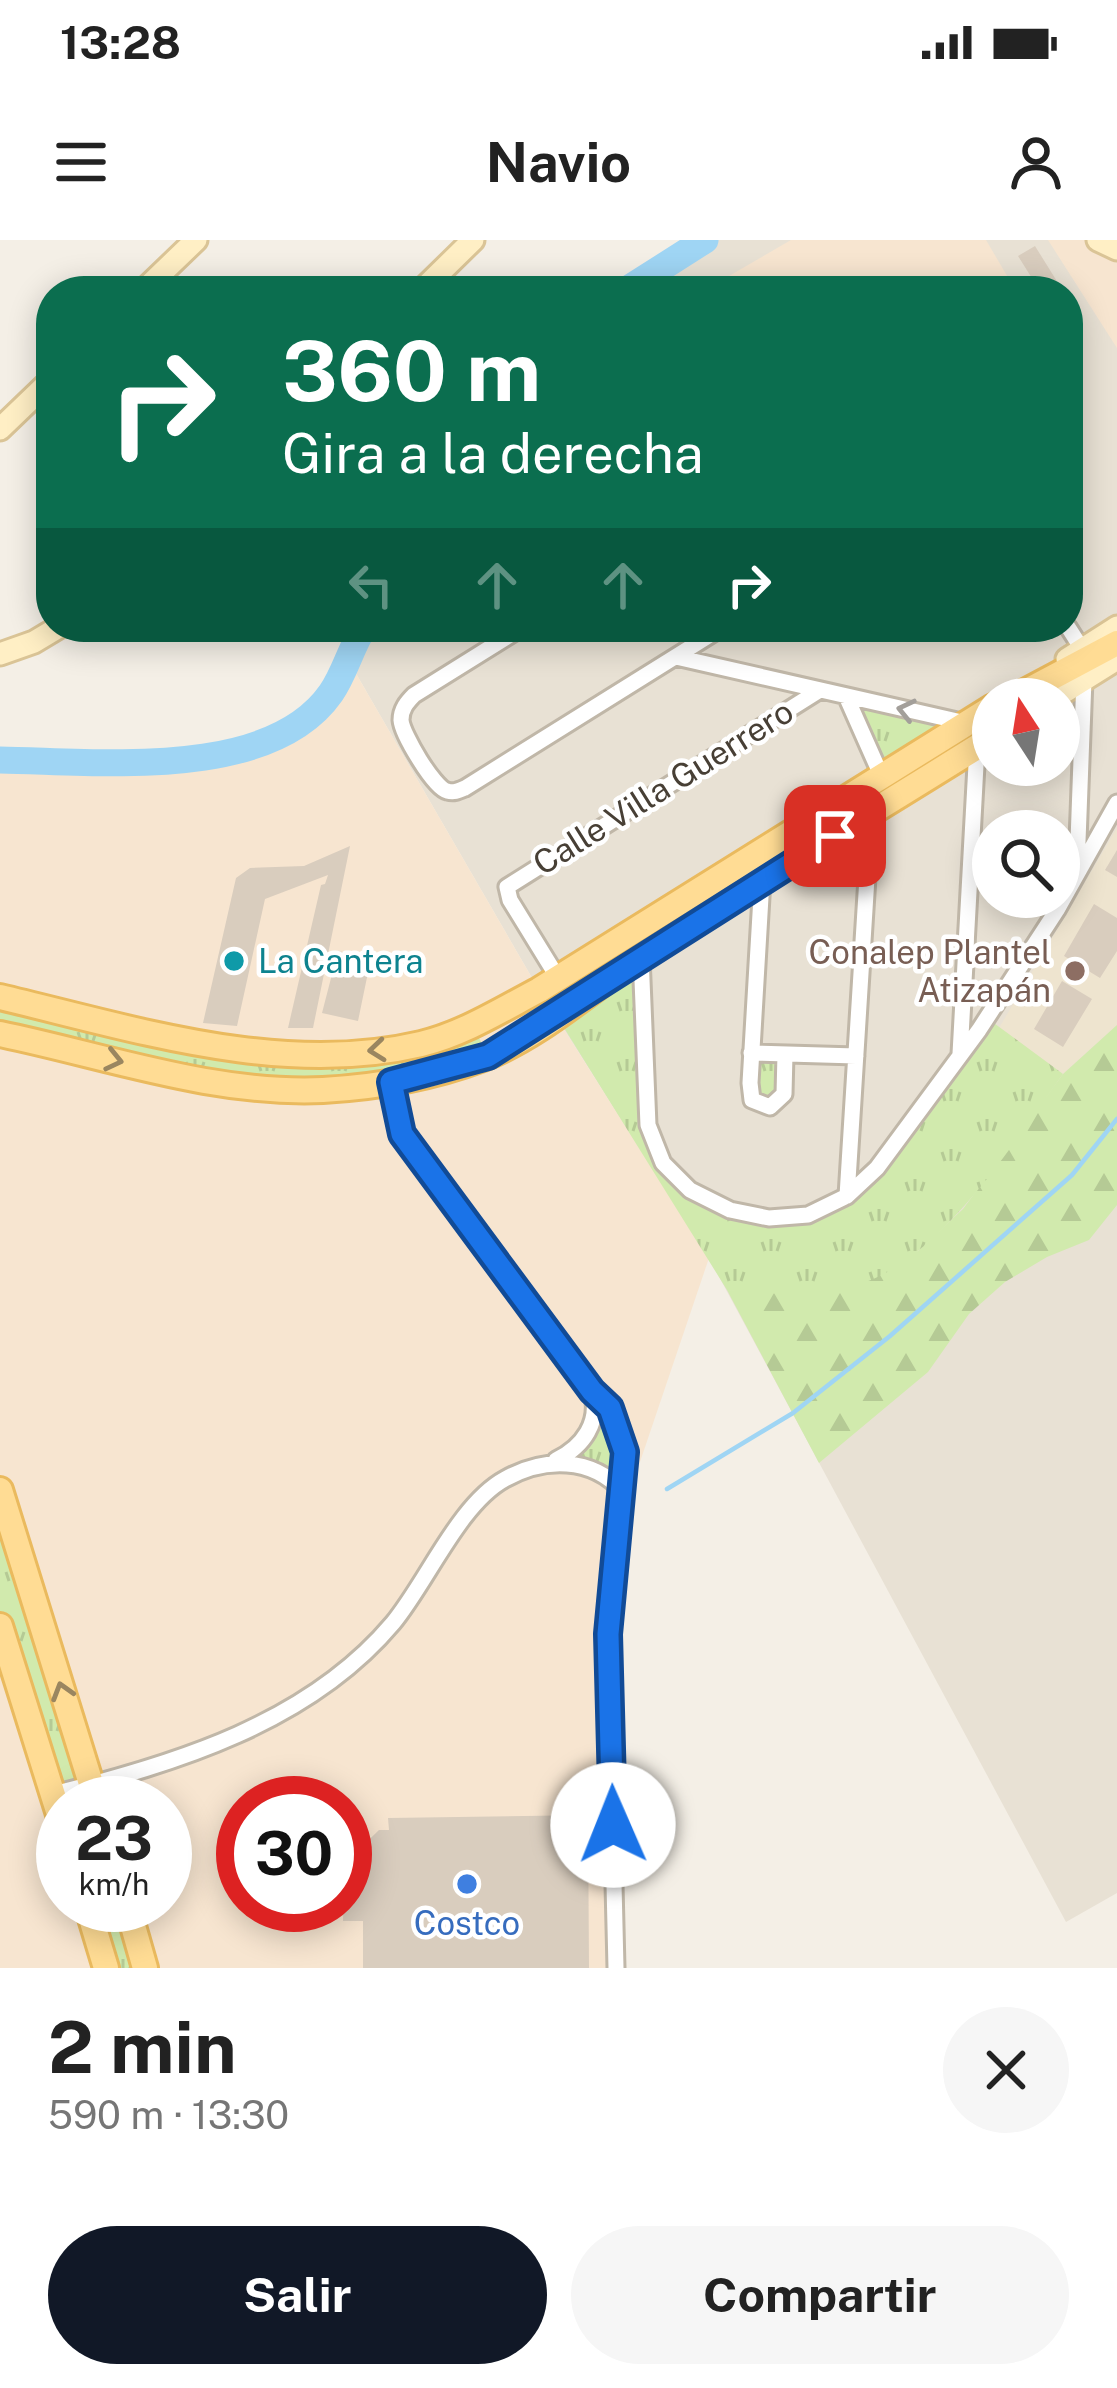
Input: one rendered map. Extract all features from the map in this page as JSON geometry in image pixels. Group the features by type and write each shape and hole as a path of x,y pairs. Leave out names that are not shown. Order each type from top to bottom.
{"main road":[{"path":"1067,678 1117,643"},
{"path":"1075,678 1117,656"},
{"path":"0,997 186,1039 291,1054 381,1052 423,1043 466,1029 558,978 972,719"},
{"path":"7,1038 199,1079 272,1089 323,1090 431,1074 480,1059 556,1016 640,956 972,750"},
{"path":"466,1029 480,1059"},
{"path":"0,1490 88,1776"},
{"path":"0,1626 47,1776"},
{"path":"95,1932 106,1968"},
{"path":"135,1932 146,1968"}],"street":[{"path":"436,276 473,240"},
{"path":"1097,240 1117,249"},
{"path":"158,276 193,241"},
{"path":"0,429 36,394"},
{"path":"1040,678 1117,627"},
{"path":"0,654 36,642"},
{"path":"499,642 404,705 404,731 443,791 465,788 700,642"},
{"path":"1078,642 1082,649"},
{"path":"1080,681 1117,656"},
{"path":"676,657 966,723"},
{"path":"1079,810 1084,679"},
{"name":"Calle Villa Guerrero","path":"558,978 509,901 507,887 820,690"},
{"path":"846,696 881,775"},
{"path":"960,1054 981,786"},
{"path":"1080,870 1117,803"},
{"path":"847,1196 871,814"},
{"path":"762,880 752,1053 752,1100 760,1106 770,1107 784,1094 785,1054"},
{"path":"640,956 648,1125 662,1162 690,1190 730,1210 769,1218 808,1215 847,1196 877,1168 979,1030 1050,918"},
{"path":"423,1043 431,1074"},
{"path":"752,1053 856,1056"},
{"path":"391,1082 402,1134 592,1391 610,1408 625,1452 608,1634 616,1968"},
{"path":"138,1776 292,1707 350,1665 389,1628 482,1498 507,1478 577,1449 588,1433 596,1402 592,1391"},
{"path":"545,1465 594,1468 622,1491"}],"shaded area":[{"path":"705,240 1117,240 1117,1893 1066,1922 709,1258 539,990 347,658 356,642 1083,642 1083,276 649,276"},
{"path":"791,240 986,240 1007,276 729,276"},
{"path":"1048,240 1098,240 1117,249 1117,348 1083,295 1083,276 1071,276"},
{"path":"347,658 539,990 709,1258 618,1527 613,1557 616,1968 0,1968 0,760 209,758 250,748 293,726 330,694"},
{"name":"Conalep Plantel Atizapán","path":"1117,828 1117,1025 1063,1074 999,1028 1064,918 1080,918 1080,891"}],"green space":[{"path":"846,696 966,723 881,775"},
{"path":"641,956 646,1093 663,1163 730,1210 808,1215 847,1196 987,1018 1063,1074 970,1200 911,1256 880,1276 818,1292 727,1290 556,1015"},
{"path":"0,997 291,1054 473,1026 488,1056 323,1090 0,1041"},
{"path":"1117,1025 1117,1205 1089,1240 1005,1282 969,1314 928,1372 819,1463 727,1290 812,1291 918,1251 963,1209 1063,1074"},
{"path":"751,1053 785,1054 784,1094 760,1106"},
{"path":"592,1391 625,1452 622,1491 568,1454 588,1433"},
{"path":"0,1490 89,1776 54,1776 0,1621"},
{"path":"95,1932 135,1932 145,1968 106,1968"}],"building":[{"path":"1035,246 1054,276 1031,276 1018,256"},
{"name":"La Cantera","path":"350,846 313,1028 288,1028 321,885 328,875 265,899 237,1026 203,1023 236,878 250,868 304,866"},
{"path":"1117,850 1117,877 1105,870"},
{"path":"1094,904 1117,918 1117,951 1100,978 1064,956"},
{"path":"338,951 371,958 358,1021 322,1013"},
{"path":"1062,981 1092,999 1063,1047 1034,1029"},
{"name":"Costco","path":"588,1815 589,1968 363,1968 363,1932 372,1932 372,1837 379,1830 389,1830 388,1818"}],"waterway":[{"path":"649,276 705,240"},
{"path":"0,760 178,760 224,754 266,741 303,721 331,693 356,642"},
{"path":"667,1489 793,1413 890,1336 1072,1175 1117,1119"}],"place":[{"name":"La Cantera","path":"234,961"},
{"name":"Conalep Plantel Atizapán","path":"1075,971"},
{"name":"Costco","path":"467,1884"}],"route":[{"path":"613,1825 608,1634 625,1452 610,1408 592,1391 402,1134 391,1082 488,1056 835,836"}]}
